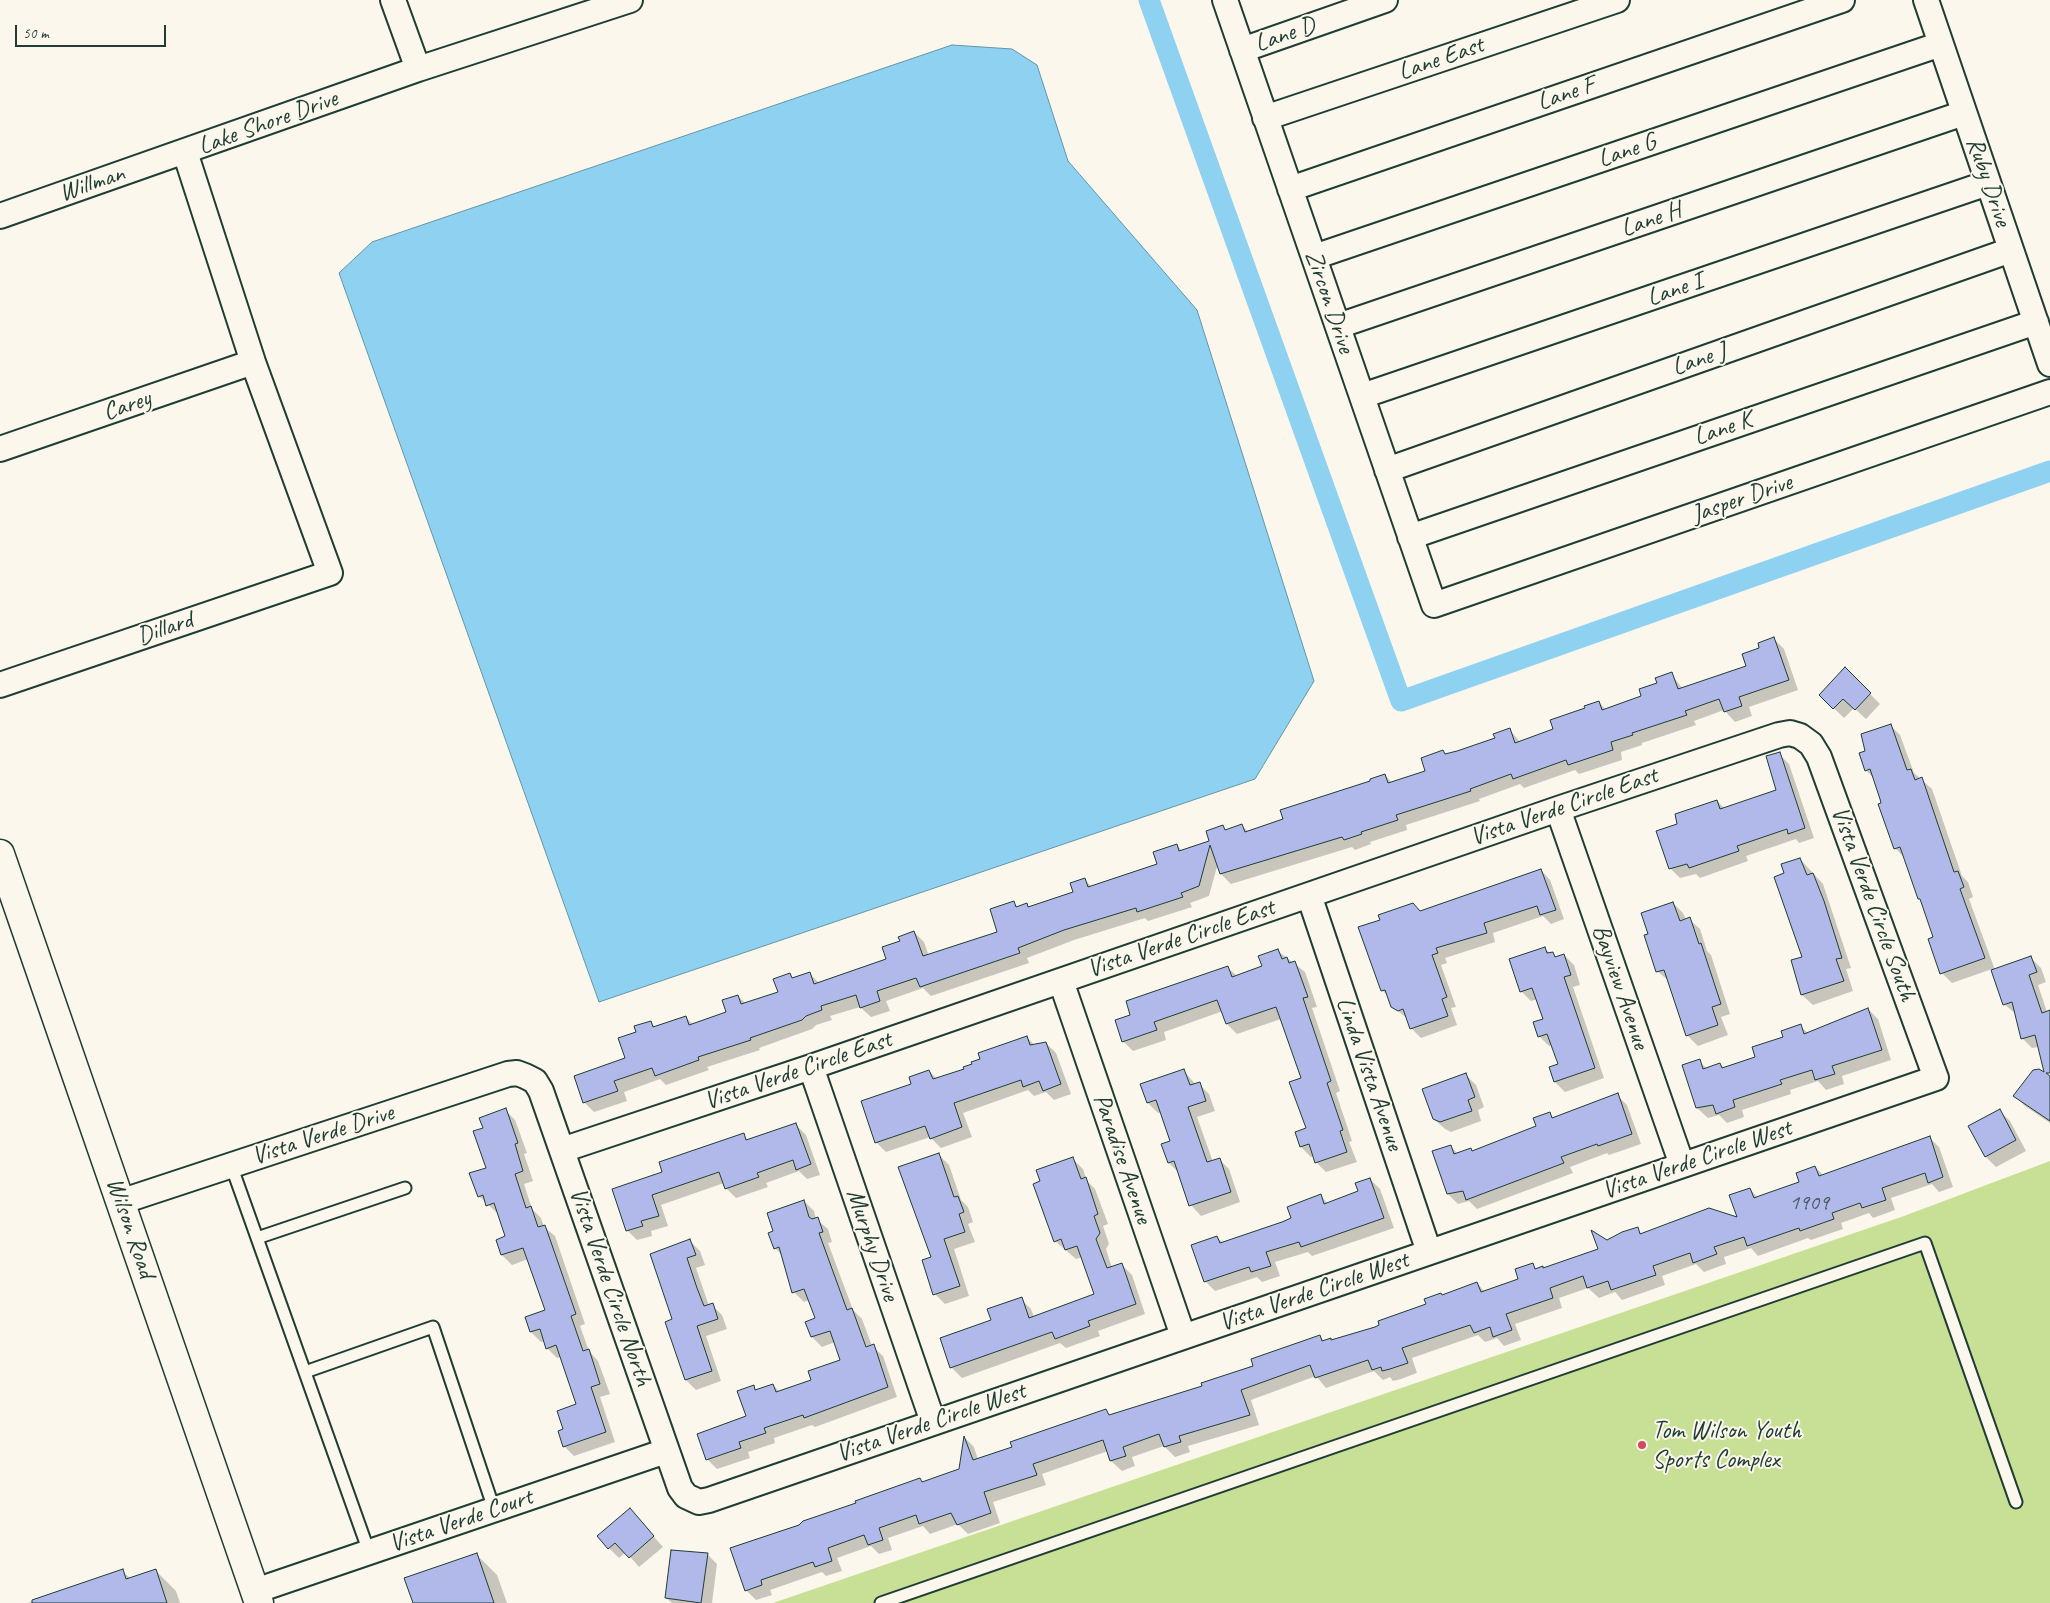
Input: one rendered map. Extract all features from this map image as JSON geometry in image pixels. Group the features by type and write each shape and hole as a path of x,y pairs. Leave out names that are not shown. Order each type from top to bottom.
{"main road":[{"name":"Wilson Road","path":"0,854 257,1597"}],"street":[{"path":"393,0 418,69"},
{"name":"Lake Shore Drive","path":"330,573 253,362 185,152 418,69 630,0"},
{"name":"Zircon Drive","path":"1225,0 1434,605"},
{"name":"Lane D","path":"1242,50 1385,0"},
{"name":"Lane East","path":"1265,118 1617,0"},
{"name":"Lane F","path":"1290,189 1842,0"},
{"name":"Ruby Drive","path":"1926,0 2050,364"},
{"name":"Lane G","path":"1314,257 1941,44"},
{"name":"Lane H","path":"1338,326 1964,113"},
{"name":"Willman","path":"0,216 185,152"},
{"name":"Lane I","path":"1362,396 1988,183"},
{"name":"Lane J","path":"1388,470 2011,250"},
{"name":"Lane K","path":"1410,536 2036,322"},
{"name":"Carey","path":"0,449 253,362"},
{"name":"Jasper Drive","path":"1434,605 2050,392"},
{"name":"Dillard","path":"0,685 330,573"},
{"name":"Vista Verde Circle East","path":"562,1150 811,1067 1558,809 1779,735 1790,733 1800,736"},
{"name":"Vista Verde Circle South","path":"1800,736 1811,744 1819,756 1936,1078"},
{"name":"Bayview Avenue","path":"1558,809 1682,1165"},
{"name":"Linda Vista Avenue","path":"1309,895 1429,1252"},
{"name":"Paradise Avenue","path":"1061,981 1183,1336"},
{"name":"Murphy Drive","path":"811,1067 933,1422"},
{"name":"Vista Verde Drive","path":"120,1202 508,1074 517,1073 525,1076"},
{"name":"Vista Verde Circle North","path":"525,1076 535,1081 541,1091 666,1451 680,1488 692,1500"},
{"name":"Vista Verde Circle West","path":"692,1500 709,1500 1936,1078"},
{"name":"Vista Verde Court","path":"257,1597 368,1552 666,1451"}],"lane":[{"path":"232,1165 368,1552"},
{"path":"257,1238 405,1188"},
{"path":"881,1603 1925,1243 2016,1502"},
{"path":"305,1372 433,1327 494,1509"}],"green space":[{"name":"Tom Wilson Youth Sports Complex","path":"2050,1161 2050,1603 773,1603 1904,1216"}],"water":[{"path":"952,45 1012,49 1037,65 1068,161 1197,310 1314,681 1255,779 599,1002 339,273 372,242"}],"building":[{"path":"1774,637 1789,680 1739,697 1742,706 1724,712 1719,699 1685,711 1687,715 1611,742 1613,750 1568,765 1566,760 1513,779 1511,774 1470,789 1471,791 1396,815 1398,820 1361,832 1362,834 1344,840 1342,837 1220,874 1210,845 1199,886 1181,893 1183,897 1137,912 1136,908 1064,930 1018,948 1020,953 920,987 916,978 877,991 880,1001 860,1008 856,995 821,1006 822,1010 806,1016 802,1020 750,1038 751,1040 698,1057 699,1060 655,1076 652,1068 614,1081 618,1091 583,1103 574,1076 625,1058 618,1038 636,1032 634,1026 651,1021 653,1027 686,1016 689,1025 726,1012 722,1000 738,995 741,1004 778,992 773,979 790,973 792,978 810,972 814,984 886,959 882,947 900,941 898,937 914,931 923,956 997,932 990,909 1014,901 1016,907 1027,903 1028,907 1073,892 1070,883 1085,878 1088,887 1157,864 1153,852 1177,844 1179,851 1209,841 1206,831 1223,825 1225,830 1242,824 1245,832 1283,819 1280,810 1370,781 1370,779 1385,774 1388,783 1425,771 1421,758 1443,750 1445,754 1457,751 1495,738 1493,734 1510,728 1515,743 1553,729 1550,720 1585,708 1584,706 1599,701 1602,710 1641,696 1639,689 1657,683 1655,678 1672,672 1678,689 1746,666 1742,654 1759,648 1758,643"},
{"path":"1845,667 1871,693 1855,710 1843,699 1833,709 1819,695"},
{"path":"1891,724 1907,770 1911,769 1915,780 1922,777 1954,872 1958,871 1964,887 1960,889 1985,958 1940,974 1928,939 1933,937 1920,899 1918,899 1900,847 1894,849 1878,804 1881,803 1870,769 1865,771 1859,753 1865,751 1861,734"},
{"path":"1780,752 1805,828 1788,834 1787,829 1737,846 1739,851 1689,868 1687,864 1669,869 1656,831 1677,824 1675,814 1717,800 1720,809 1776,790 1766,756"},
{"path":"1800,858 1807,875 1813,873 1824,901 1842,958 1836,959 1844,981 1801,995 1791,960 1802,957 1774,877 1784,873 1781,864"},
{"path":"1541,869 1556,910 1540,915 1537,906 1484,923 1487,933 1436,948 1438,953 1432,955 1447,997 1442,999 1448,1016 1410,1029 1403,1009 1398,1011 1391,1007 1385,990 1381,991 1358,927 1380,920 1378,915 1413,903 1420,911"},
{"path":"1673,902 1680,921 1690,917 1699,944 1701,943 1721,1004 1712,1007 1718,1025 1686,1036 1664,970 1656,972 1644,935 1648,934 1641,913"},
{"path":"1545,947 1547,953 1553,952 1555,957 1564,954 1571,975 1564,977 1595,1068 1554,1082 1549,1067 1558,1064 1547,1034 1538,1037 1533,1022 1543,1019 1532,988 1520,992 1509,959"},
{"path":"1278,949 1282,959 1287,957 1289,963 1295,961 1308,997 1303,998 1331,1081 1327,1083 1343,1130 1340,1131 1347,1152 1315,1163 1309,1144 1300,1147 1295,1132 1306,1128 1289,1082 1301,1078 1276,1007 1226,1024 1217,1000 1154,1022 1157,1030 1122,1042 1115,1020 1130,1015 1126,1001 1228,966 1232,977 1262,966 1258,956"},
{"path":"2031,956 2037,972 2029,975 2042,1013 2050,1010 2050,1073 2046,1073 2050,1076 2050,1121 2013,1096 2033,1070 2039,1069 2044,1072 2035,1035 2021,1039 2012,1002 2003,1005 1991,970"},
{"path":"1868,1008 1882,1050 1832,1066 1835,1074 1815,1080 1812,1070 1780,1080 1782,1084 1733,1100 1735,1107 1716,1114 1713,1105 1696,1108 1682,1065 1700,1059 1703,1069 1720,1063 1722,1068 1755,1057 1752,1047 1783,1037 1781,1031 1801,1024 1804,1034"},
{"path":"1027,1036 1030,1045 1046,1042 1061,1084 1043,1091 1039,1081 1023,1087 1021,1080 954,1103 962,1127 930,1139 925,1126 875,1143 861,1101 911,1084 909,1077 929,1070 933,1079 964,1069 963,1067 972,1064 971,1062 980,1059 978,1053"},
{"path":"1184,1069 1190,1085 1200,1082 1206,1101 1188,1107 1207,1162 1220,1158 1231,1192 1189,1206 1174,1161 1168,1163 1161,1144 1170,1141 1156,1100 1147,1103 1140,1084"},
{"path":"1466,1073 1475,1097 1468,1100 1472,1111 1440,1122 1433,1119 1422,1089"},
{"path":"1618,1093 1632,1134 1561,1157 1564,1163 1466,1200 1463,1191 1447,1194 1432,1151 1451,1145 1454,1154 1471,1148 1472,1151 1536,1126 1533,1118 1550,1112 1552,1118"},
{"path":"506,1108 518,1143 515,1144 523,1171 515,1174 526,1208 531,1206 538,1227 545,1225 576,1314 571,1316 583,1351 589,1349 600,1384 591,1387 606,1432 563,1447 558,1431 563,1429 557,1411 576,1404 556,1345 546,1349 540,1329 530,1332 525,1317 545,1310 523,1248 501,1255 496,1240 505,1236 494,1203 486,1206 483,1195 478,1197 469,1173 486,1168 473,1131 483,1128 479,1118"},
{"path":"2000,1109 2016,1140 1985,1157 1968,1126"},
{"path":"796,1123 811,1164 796,1170 793,1160 757,1173 759,1177 725,1189 719,1172 652,1195 659,1216 641,1221 643,1226 626,1231 612,1189 662,1172 659,1162 744,1133 746,1140"},
{"path":"1930,1136 1943,1177 1928,1183 1925,1173 1882,1188 1886,1200 1862,1208 1860,1203 1832,1213 1834,1219 1800,1231 1799,1228 1747,1246 1744,1237 1714,1247 1717,1254 1693,1263 1690,1253 1653,1266 1656,1275 1611,1290 1608,1281 1587,1288 1583,1276 1550,1288 1553,1298 1506,1314 1512,1330 1493,1337 1490,1327 1474,1333 1470,1325 1402,1348 1408,1363 1390,1369 1382,1371 1381,1367 1372,1370 1368,1360 1315,1378 1310,1365 1241,1390 1250,1415 1179,1436 1181,1442 1164,1447 1159,1434 1123,1447 1126,1456 1110,1461 1103,1440 1033,1464 1037,1475 984,1492 991,1513 957,1525 951,1513 919,1524 916,1515 879,1528 883,1540 868,1545 864,1535 828,1548 832,1561 815,1567 813,1562 761,1580 762,1585 745,1591 730,1548 799,1525 803,1521 920,1478 922,1482 959,1469 964,1436 973,1460 1012,1447 1010,1442 1106,1409 1109,1415 1202,1386 1201,1383 1253,1366 1251,1359 1320,1335 1322,1341 1331,1338 1331,1340 1375,1327 1379,1325 1378,1321 1426,1304 1424,1299 1441,1293 1442,1295 1477,1282 1481,1292 1518,1279 1515,1269 1533,1263 1535,1269 1543,1266 1543,1268 1598,1249 1591,1230 1607,1240 1622,1232 1638,1227 1640,1234 1709,1208 1737,1217 1729,1195 1750,1188 1754,1198 1799,1182 1796,1173 1815,1166 1819,1176"},
{"path":"939,1153 954,1197 958,1196 964,1212 959,1214 965,1232 944,1239 960,1286 933,1295 922,1260 931,1257 898,1167"},
{"path":"1073,1157 1081,1179 1086,1177 1098,1214 1094,1216 1100,1233 1096,1239 1107,1268 1122,1263 1136,1304 1088,1321 1090,1326 1055,1339 1052,1332 950,1368 940,1338 991,1320 987,1309 1022,1297 1029,1318 1094,1294 1077,1246 1065,1250 1061,1239 1054,1242 1033,1184 1040,1181 1036,1170"},
{"path":"1370,1178 1384,1218 1301,1247 1299,1242 1266,1252 1271,1266 1251,1272 1249,1267 1204,1282 1191,1245 1217,1236 1220,1243 1282,1222 1291,1218 1287,1207 1321,1194 1324,1204 1358,1191 1355,1183"},
{"path":"804,1200 809,1217 812,1219 818,1217 823,1232 819,1233 847,1310 852,1308 866,1347 874,1344 888,1387 804,1418 803,1415 764,1428 766,1433 739,1442 741,1448 706,1460 697,1434 746,1416 737,1391 754,1385 755,1390 773,1384 776,1392 811,1380 808,1371 840,1360 830,1331 811,1337 805,1322 815,1318 804,1289 792,1293 779,1247 774,1249 768,1233 773,1231 767,1213"},
{"path":"690,1239 696,1255 687,1258 697,1288 704,1306 713,1303 718,1319 697,1326 712,1371 685,1380 665,1322 672,1319 650,1254"},
{"path":"630,1508 654,1536 629,1558 615,1543 608,1549 597,1536"},
{"path":"671,1550 708,1553 701,1603 665,1598"},
{"path":"477,1553 494,1603 413,1603 404,1578"},
{"path":"123,1569 126,1579 156,1569 167,1603 32,1603 32,1600"}],"waterway":[{"path":"1149,0 1401,701 2050,471"}],"place":[{"name":"Tom Wilson Youth Sports Complex","path":"1642,1445"}]}
